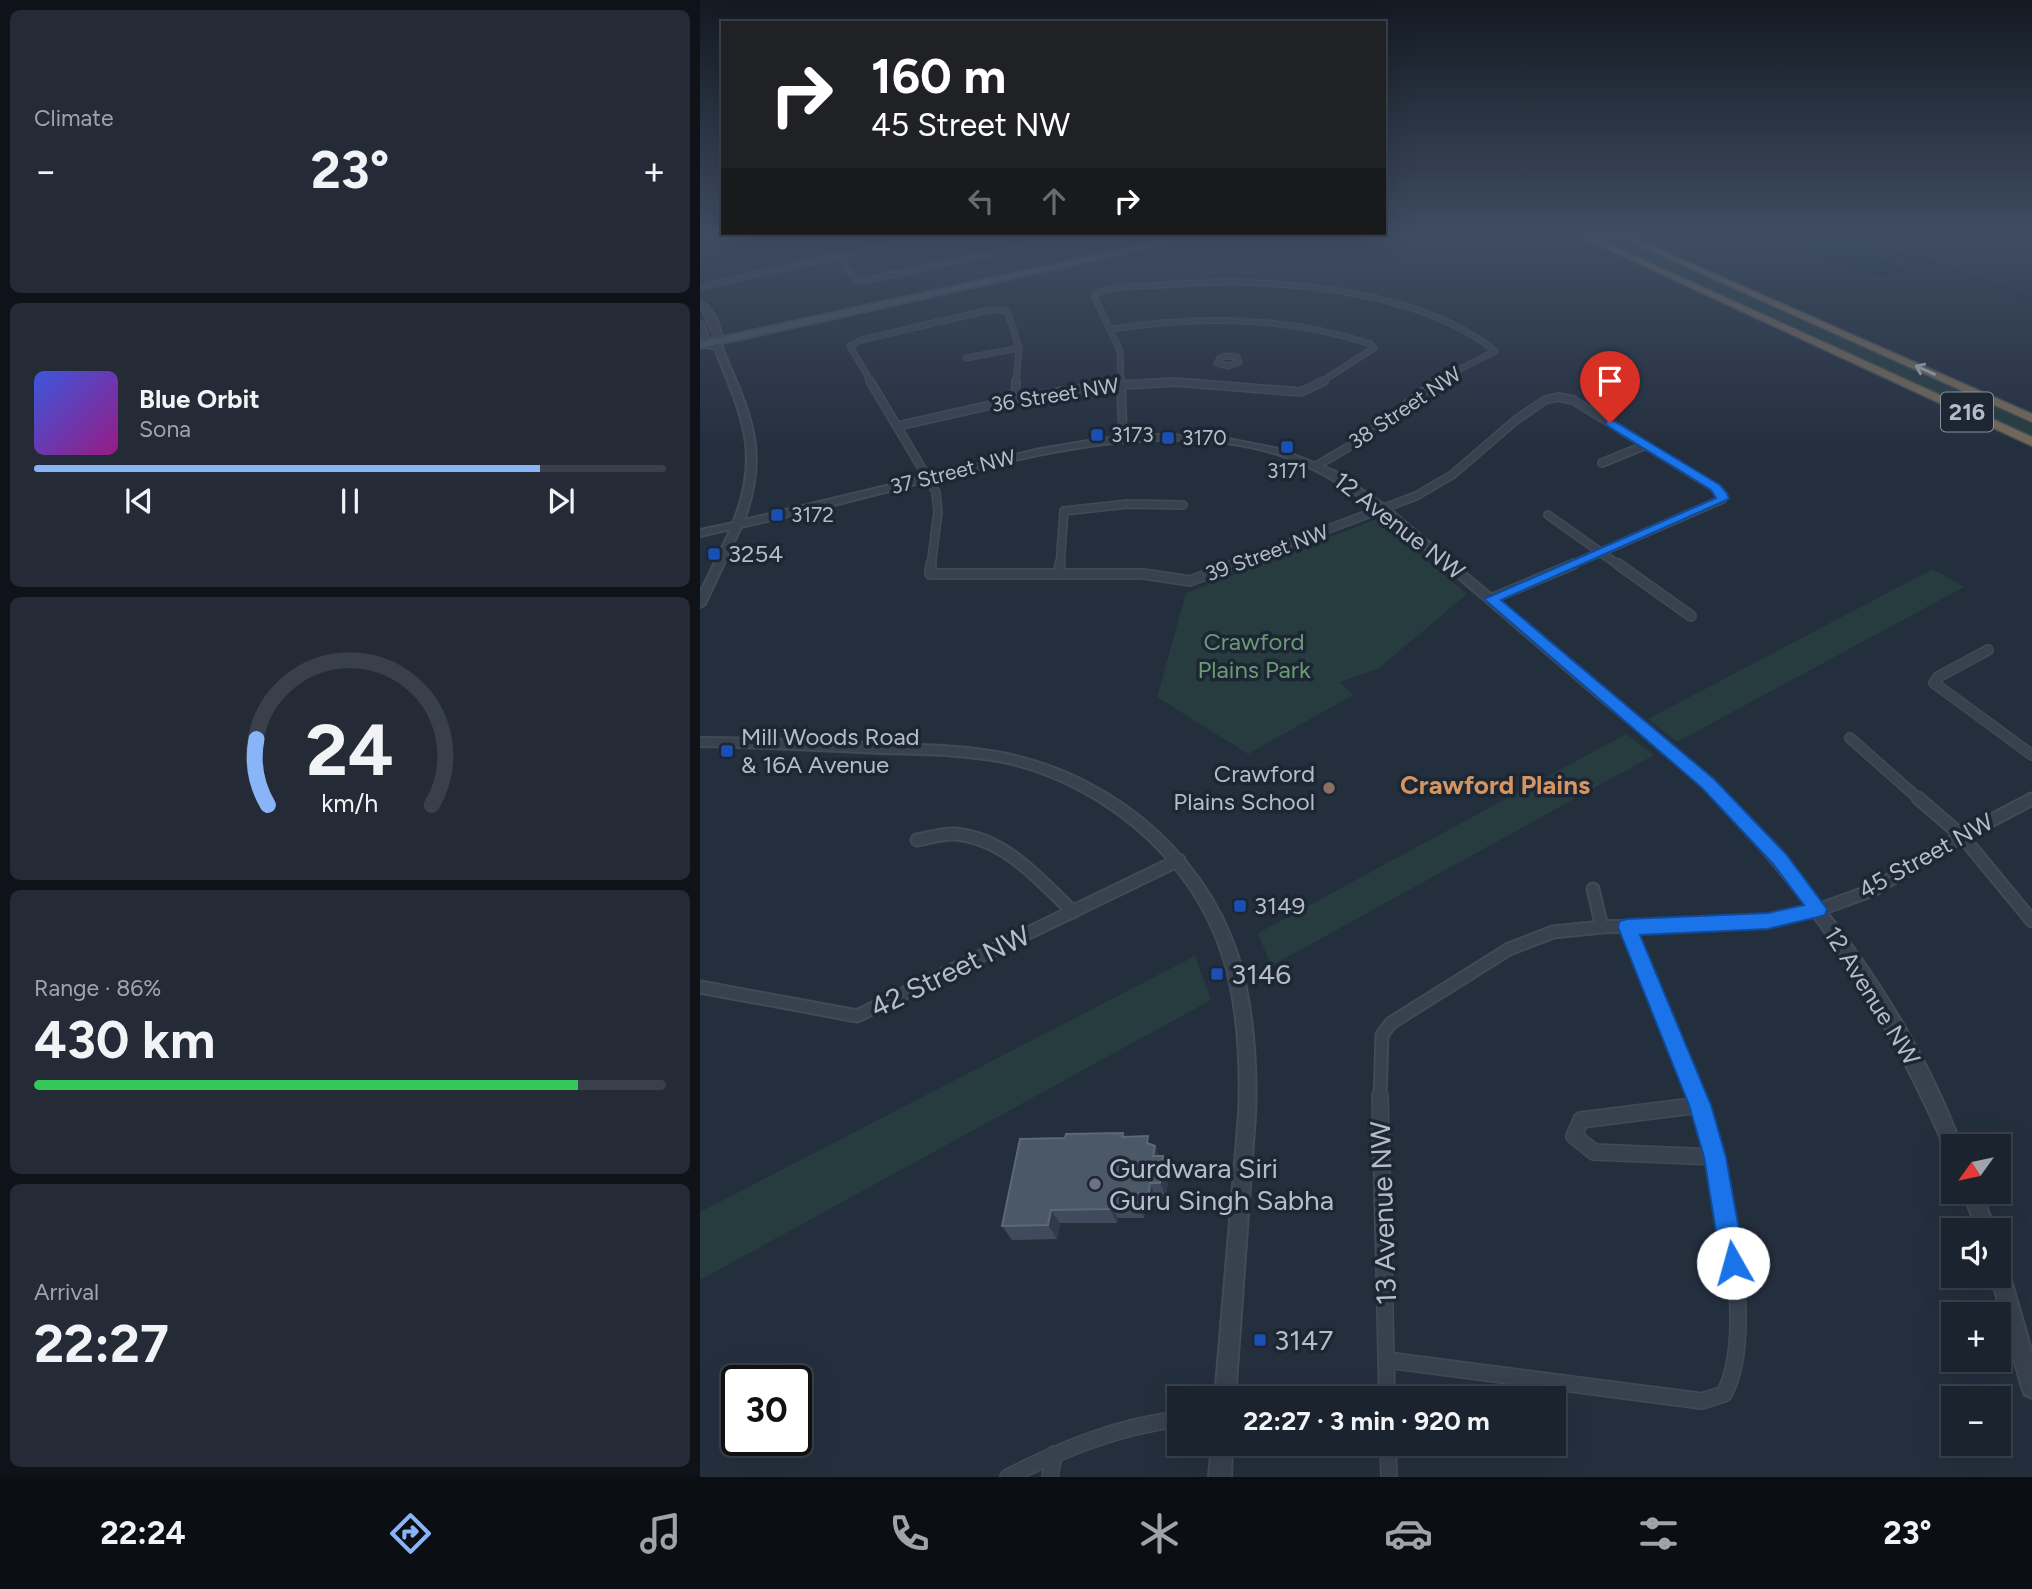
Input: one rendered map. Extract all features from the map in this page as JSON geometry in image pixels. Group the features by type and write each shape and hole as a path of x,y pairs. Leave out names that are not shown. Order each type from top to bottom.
{"highway":[{"path":"1738,307 2032,443"},
{"name":"216","path":"1781,307 2031,418"}],"main road":[{"path":"704,344 719,345 886,307"}],"street":[{"path":"700,604 738,524 748,488 752,443 746,418 705,307"},
{"name":"38 Street NW","path":"1100,307 1112,328"},
{"name":"38 Street NW","path":"1317,466 1355,443 1436,382 1495,352 1465,332 1402,307"},
{"path":"929,478 851,349 852,344 1001,309 1007,312 1019,348 1014,399"},
{"name":"36 Street NW","path":"898,426 1014,399 1122,384 1219,375 1301,392 1371,351 1374,346 1321,328 1253,318 1188,318 1112,328"},
{"path":"700,324 704,344"},
{"path":"1112,328 1120,351 1124,438"},
{"path":"965,358 1019,348"},
{"name":"39 Street NW","path":"929,478 939,506 930,574 1143,574 1190,581 1384,509 1440,483 1549,398 1573,400 1646,446"},
{"name":"37 Street NW","path":"700,533 1055,447 1124,438 1210,439"},
{"name":"12 Avenue NW","path":"1210,439 1270,450 1317,466 1359,489 1708,784 1779,859 1818,909 1903,1042 1948,1134"},
{"path":"1491,599 1718,503 1723,497 1715,488 1646,446 1602,463"},
{"path":"1059,572 1064,512 1128,504 1183,505"},
{"path":"1548,515 1691,617"},
{"path":"1988,650 1938,677 1934,683 2032,755"},
{"path":"1850,737 1962,836 2032,921"},
{"path":"700,742 942,750 1010,759 1059,775 1105,798 1150,830 1179,860 1203,895 1229,951 1242,1003 1247,1045 1247,1119 1226,1386"},
{"name":"45 Street NW","path":"1386,1029 1399,1017 1527,940 1553,932 1602,927 1768,921 1818,909 1872,890 1962,836 2032,799"},
{"path":"917,840 952,834 969,836 1008,851 1073,912"},
{"name":"42 Street NW","path":"700,987 858,1016 1179,860"},
{"path":"1593,889 1602,927"},
{"path":"1387,1360 1702,1401 1724,1394 1734,1378 1740,1357 1732,1259 1715,1157 1700,1105 1627,927"},
{"name":"13 Avenue NW","path":"1386,1029 1380,1044 1379,1067 1387,1386"},
{"path":"1700,1105 1581,1120 1574,1136 1594,1152 1715,1157"},
{"path":"2004,1288 2032,1388"},
{"path":"1009,1477 1054,1454 1111,1431 1167,1420"},
{"path":"1050,1477 1054,1454"},
{"path":"1220,1477 1221,1456"},
{"path":"1388,1456 1389,1477"}],"green space":[{"path":"1749,307 1774,307 2032,422 2032,436"},
{"name":"Crawford Plains Park","path":"1377,519 1467,594 1379,668 1340,682 1353,695 1248,754 1157,697 1186,593"},
{"path":"1933,569 1964,587 1677,742 1648,719"},
{"path":"1626,734 1654,755 1271,966 1258,933"},
{"path":"1195,956 1211,1000 700,1280 700,1212"}],"building":[{"name":"Gurdwara Siri Guru Singh Sabha","path":"1123,1133 1122,1137 1148,1136 1147,1143 1155,1146 1153,1156 1163,1156 1160,1183 1150,1183 1149,1193 1139,1193 1138,1204 1111,1204 1110,1209 1051,1210 1048,1225 1002,1226 1020,1139 1065,1138 1066,1134"}],"place":[{"name":"3173","path":"1097,435"},
{"name":"3170","path":"1168,438"},
{"name":"3171","path":"1287,447"},
{"name":"3172","path":"777,515"},
{"name":"3254","path":"714,554"},
{"name":"Mill Woods Road & 16A Avenue","path":"727,751"},
{"name":"Crawford Plains School","path":"1329,788"},
{"name":"3149","path":"1240,906"},
{"name":"3146","path":"1217,974"},
{"name":"Gurdwara Siri Guru Singh Sabha","path":"1095,1184"},
{"name":"3147","path":"1260,1340"}],"district":[{"name":"Crawford Plains","path":"1495,785"}],"route":[{"path":"1610,423 1715,488 1723,499 1491,599 1708,784 1779,859 1818,909 1768,921 1627,927 1700,1105 1715,1157 1733,1263"}]}
